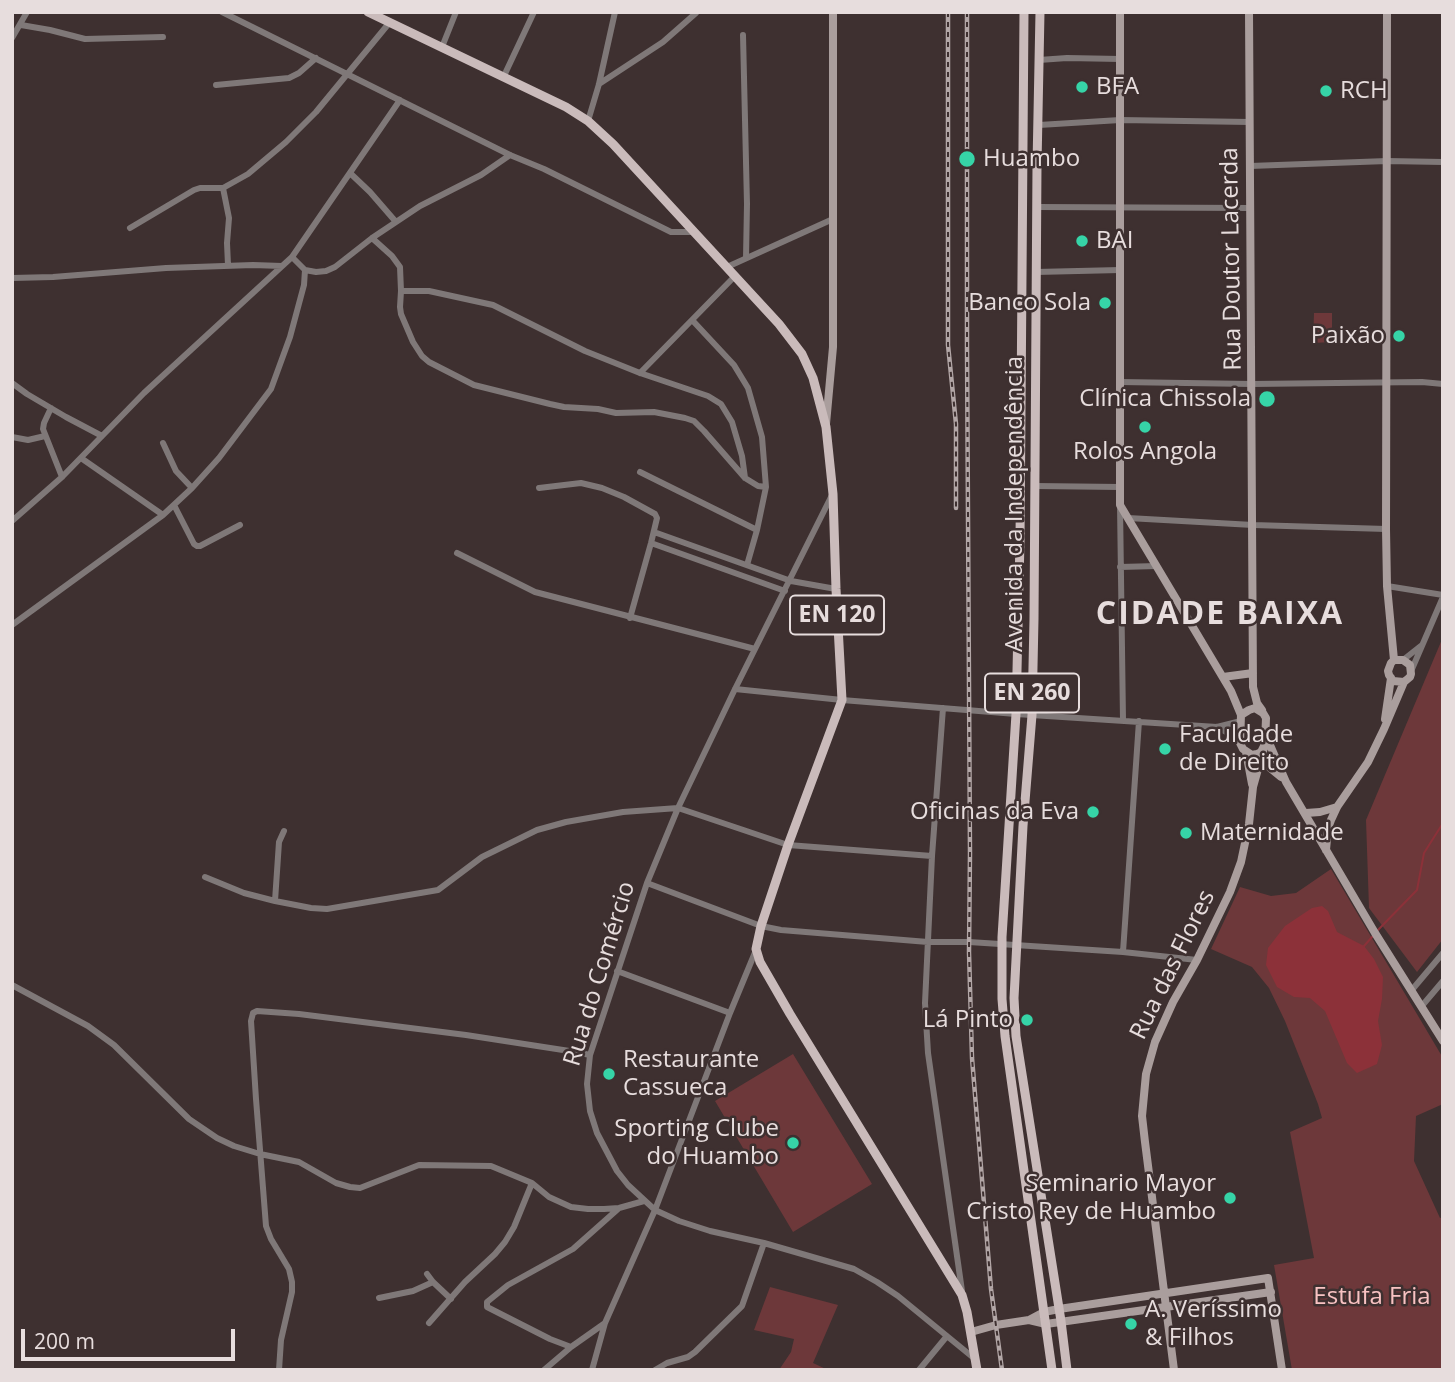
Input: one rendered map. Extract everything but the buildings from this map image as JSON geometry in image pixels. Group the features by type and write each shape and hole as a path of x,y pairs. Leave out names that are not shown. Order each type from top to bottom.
{"main road":[{"name":"EN 120","path":"368,12 566,107 588,121 613,144 779,324 802,354 813,378 826,427 833,494 842,700 788,845 761,926 757,949"},
{"name":"Avenida da Independência","path":"1024,12 1016,714 1002,945 1002,999 1052,1370"},
{"name":"Avenida da Independência","path":"1040,12 1032,715 1014,998 1016,1035 1067,1370"},
{"path":"1022,166 1037,165"},
{"path":"1021,385 1035,384"},
{"path":"1018,605 1034,605"},
{"path":"1018,619 1034,619"},
{"path":"1008,826 1023,826"},
{"path":"757,949 760,962 790,1014 962,1295 977,1370"}],"street":[{"path":"12,38 27,12"},
{"path":"222,12 671,232 695,232"},
{"path":"442,47 456,12"},
{"path":"503,78 534,12"},
{"path":"588,121 599,84 614,12"},
{"path":"826,427 833,347 833,12"},
{"path":"1120,12 1120,567 1123,720"},
{"name":"Rua Doutor Lacerda","path":"1249,12 1253,673 1255,696 1266,718 1266,737 1261,760"},
{"path":"1387,12 1387,586 1399,660"},
{"path":"599,84 663,42 696,13"},
{"path":"131,228 194,190 223,188 248,174 316,112 390,22"},
{"path":"20,25 85,39 163,37"},
{"path":"743,35 746,258"},
{"path":"216,85 289,78 299,74 316,58"},
{"path":"1039,60 1120,59"},
{"path":"12,521 62,477 144,393 292,257 400,100"},
{"path":"1039,125 1120,120 1250,122"},
{"path":"292,257 305,270 316,272 335,268 372,238 420,206 489,170 510,155"},
{"path":"1250,166 1387,160 1443,162"},
{"path":"350,173 396,222"},
{"path":"223,188 229,218 228,265"},
{"path":"1037,207 1250,208"},
{"path":"727,267 833,219"},
{"path":"372,238 400,267 401,314 413,342 429,362 474,385 550,404 615,413 674,414 694,421 745,478 758,486 766,487"},
{"path":"12,278 228,265 282,266"},
{"path":"12,625 163,515 219,458 271,389 290,337 304,285 305,270"},
{"path":"1036,272 1120,270"},
{"path":"640,373 735,276"},
{"path":"401,291 429,291 493,305 585,351 708,396 721,404 732,422 743,456 745,478"},
{"path":"693,321 734,365 748,388 762,437 766,487 747,565"},
{"path":"1120,382 1443,384"},
{"path":"12,383 102,436"},
{"path":"51,408 44,423 45,436 62,477"},
{"path":"12,437 29,440 45,436"},
{"path":"163,443 176,471 192,488"},
{"path":"81,458 163,515"},
{"path":"640,472 757,530"},
{"path":"539,488 581,484 602,488 624,496 655,513 657,518 652,543 630,618"},
{"path":"1035,486 1120,487"},
{"name":"Rua do Comércio","path":"833,494 678,808 647,883 590,1055 587,1096 597,1133 617,1171 655,1210 689,1224 854,1269 888,1289 976,1359"},
{"path":"174,505 197,546 240,525"},
{"path":"1120,505 1223,677 1241,718 1240,743"},
{"path":"1128,518 1386,529"},
{"path":"654,532 790,580 836,589"},
{"path":"652,543 785,591"},
{"path":"457,553 535,592 755,649"},
{"path":"1120,567 1157,566"},
{"path":"1326,850 1328,828 1337,807 1367,762 1384,729 1404,682 1410,677 1443,596 1387,586"},
{"path":"1384,729 1391,678 1389,667 1424,644"},
{"path":"1399,660 1407,662 1412,670"},
{"path":"1223,677 1253,673"},
{"path":"1391,678 1396,682 1404,682"},
{"path":"735,689 1016,714 1217,727 1241,718 1255,708 1263,713"},
{"path":"943,708 925,1003 928,1053 962,1295"},
{"path":"1123,952 1139,721"},
{"path":"1217,727 1233,736 1249,753 1261,752 1264,748"},
{"name":"Rua Doutor Lacerda","path":"1266,737 1286,782 1375,933 1443,1041"},
{"name":"Rua Doutor Lacerda","path":"1249,753 1286,782"},
{"name":"Rua das Flores","path":"1174,1370 1143,1129 1146,1074 1155,1042 1230,892 1241,862 1250,824 1253,787 1249,753"},
{"name":"Rua das Flores","path":"1253,787 1261,760"},
{"path":"1306,813 1337,807"},
{"path":"205,877 244,893 327,909 438,890 482,857 537,830 623,812 678,808 788,845 932,856"},
{"path":"275,901 279,842 284,831"},
{"path":"647,883 761,926 781,930 928,942 1123,952 1197,960"},
{"path":"592,1370 605,1323 655,1210 757,949"},
{"path":"1411,991 1443,953"},
{"path":"617,971 730,1013"},
{"path":"1422,1007 1443,981"},
{"path":"12,985 88,1026 114,1045 189,1119 217,1138 260,1154 299,1161 336,1183 350,1188 360,1188 419,1165 491,1166 532,1183 549,1197 571,1207 619,1208 644,1201"},
{"path":"279,1370 281,1340 292,1282 289,1269 266,1226 251,1021 253,1013 299,1014 466,1035 590,1055"},
{"path":"429,1323 505,1242 532,1183"},
{"path":"571,1347 487,1307 487,1302 508,1285 573,1249 619,1208"},
{"path":"656,1370 695,1352 742,1306 764,1244"},
{"path":"427,1274 451,1298"},
{"path":"971,1332 1029,1320 1044,1312 1059,1309 1268,1278 1282,1370"},
{"path":"379,1298 413,1291 433,1282"},
{"path":"1029,1320 1046,1324 1271,1292"},
{"path":"544,1370 605,1323"},
{"path":"919,1370 947,1336"}],"green space":[{"path":"1314,313 1332,313 1332,342 1313,343"},
{"path":"1443,637 1443,939 1417,972 1369,908 1366,820"},
{"name":"Estufa Fria","path":"1331,869 1443,1058 1443,1104 1416,1116 1414,1161 1440,1218 1443,1217 1443,1370 1292,1370 1274,1265 1314,1258 1290,1132 1322,1118 1285,1021 1269,988 1252,967 1211,949 1240,887 1271,896 1296,893"},
{"name":"Sporting Clube do Huambo","path":"793,1054 872,1184 793,1232 715,1101"},
{"path":"770,1287 838,1305 813,1363 828,1370 779,1370 791,1352 794,1339 754,1330"}],"shaded area":[{"path":"1322,906 1328,911 1337,932 1364,946 1383,977 1378,1021 1382,1045 1377,1064 1357,1073 1347,1063 1325,1011 1310,998 1294,997 1277,987 1266,965 1268,948 1285,926 1312,908"}],"waterway":[{"path":"1376,932 1417,890 1424,853 1443,823"},
{"path":"1364,946 1373,936"}],"railway":[{"path":"948,12 948,345 956,424 956,508"},
{"path":"967,12 969,952 972,1058 991,1289 1002,1370"}],"place":[{"name":"BFA","path":"1082,87"},
{"name":"RCH","path":"1326,91"},
{"name":"Huambo","path":"967,159"},
{"name":"BAI","path":"1082,241"},
{"name":"Banco Sola","path":"1105,303"},
{"name":"Paixão","path":"1399,336"},
{"name":"Clínica Chissola","path":"1267,399"},
{"name":"Rolos Angola","path":"1145,427"},
{"name":"Faculdade de Direito","path":"1165,749"},
{"name":"Oficinas da Eva","path":"1093,812"},
{"name":"Maternidade","path":"1186,833"},
{"name":"Lá Pinto","path":"1027,1020"},
{"name":"Restaurante Cassueca","path":"609,1074"},
{"name":"Sporting Clube do Huambo","path":"793,1143"},
{"name":"Seminario Mayor Cristo Rey de Huambo","path":"1230,1198"},
{"name":"A. Veríssimo & Filhos","path":"1131,1324"}],"district":[{"name":"CIDADE BAIXA","path":"1220,615"}]}
